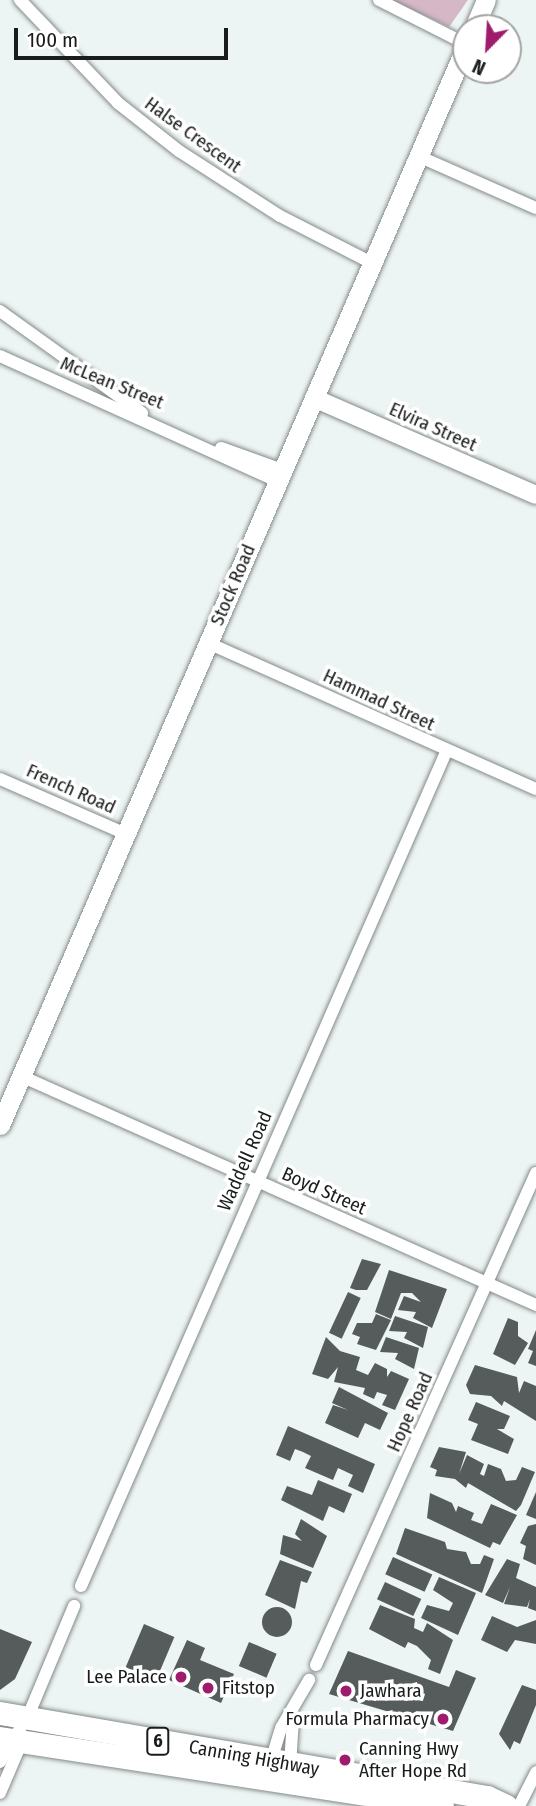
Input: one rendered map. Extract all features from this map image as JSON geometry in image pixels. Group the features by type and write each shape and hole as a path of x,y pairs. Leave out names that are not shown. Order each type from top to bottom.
{"highway":[{"name":"Canning Highway","path":"0,1713 446,1806"},
{"name":"Canning Highway","path":"10,1740 487,1797 506,1806"}],"main road":[{"name":"Stock Road","path":"0,1125 452,77"}],"street":[{"name":"Halse Crescent","path":"20,0 108,94 178,151 279,216 372,262"},
{"path":"379,0 452,38"},
{"path":"418,156 536,208"},
{"path":"0,311 154,421"},
{"name":"McLean Street","path":"0,356 280,475"},
{"name":"Elvira Street","path":"314,398 536,495"},
{"name":"Hammad Street","path":"208,643 446,752 536,789"},
{"name":"Waddell Road","path":"80,1586 446,752"},
{"name":"French Road","path":"0,779 126,834"},
{"name":"Boyd Street","path":"21,1076 536,1305"},
{"name":"Hope Road","path":"316,1665 489,1284 536,1173"},
{"path":"0,1762 10,1740 27,1717 74,1606"},
{"path":"279,1772 293,1718 309,1680"},
{"path":"279,1772 281,1728 293,1718"},
{"path":"0,1793 10,1740"},
{"path":"519,1806 536,1772"}],"shaded area":[{"path":"392,0 468,0 458,14 452,14 449,27"}],"building":[{"path":"362,1259 381,1264 367,1290 356,1290 350,1288"},
{"path":"389,1270 447,1289 432,1328 413,1318 416,1312 398,1310 404,1296 421,1302 412,1293 401,1293 391,1319 375,1312"},
{"path":"348,1292 361,1298 342,1339 329,1333"},
{"path":"376,1314 391,1320 376,1350 357,1344 360,1337 352,1334 357,1323 372,1323"},
{"path":"395,1316 428,1327 423,1348 404,1338 407,1332 389,1331"},
{"path":"508,1318 518,1322 518,1336 528,1343 515,1365 493,1354"},
{"path":"536,1330 536,1366 528,1363 533,1351 528,1349"},
{"path":"326,1337 340,1351 360,1357 356,1370 368,1375 375,1363 387,1369 387,1377 391,1371 409,1379 395,1410 382,1405 387,1395 377,1392 374,1399 363,1394 365,1388 334,1382 338,1367 328,1379 312,1374"},
{"path":"386,1337 419,1348 414,1369 395,1359 398,1353 380,1352"},
{"path":"475,1365 517,1377 519,1393 524,1381 536,1386 536,1421 504,1401 502,1406 491,1396 470,1394 466,1385"},
{"path":"339,1387 388,1413 380,1430 365,1423 358,1438 325,1423 333,1405 348,1410 332,1403"},
{"path":"476,1402 510,1416 504,1429 497,1429 514,1439 508,1454 471,1440 478,1424 468,1420"},
{"path":"288,1426 375,1464 363,1493 348,1486 353,1475 338,1468 333,1480 305,1468 311,1456 303,1452 295,1449 290,1461 276,1455"},
{"path":"439,1447 466,1452 459,1474 467,1455 484,1464 480,1474 484,1476 488,1464 501,1469 506,1481 516,1480 522,1467 535,1472 521,1505 516,1511 468,1483 466,1488 455,1479 435,1476 437,1470 430,1467"},
{"path":"318,1480 352,1494 344,1513 329,1506 323,1521 281,1500 287,1486 312,1495"},
{"path":"536,1492 536,1519 526,1515"},
{"path":"430,1493 452,1503 456,1512 458,1506 474,1513 471,1520 482,1524 491,1504 517,1515 500,1545 493,1542 490,1548 427,1518"},
{"path":"301,1519 327,1536 313,1568 280,1554 283,1535 302,1541 295,1534"},
{"path":"536,1524 536,1565 523,1559 526,1546 520,1543 528,1526"},
{"path":"405,1528 445,1542 447,1549 466,1552 471,1564 480,1564 484,1555 494,1559 482,1593 396,1554"},
{"path":"393,1557 432,1574 425,1592 385,1574"},
{"path":"507,1559 520,1564 516,1578 536,1587 536,1611 528,1608 530,1599 527,1607 504,1604 510,1587 503,1603 485,1595"},
{"path":"280,1560 312,1572 307,1583 301,1581 295,1609 265,1595"},
{"path":"439,1577 476,1593 458,1635 421,1618 427,1605 449,1611 453,1603 433,1590"},
{"path":"385,1582 421,1599 413,1616 377,1599"},
{"path":"380,1605 415,1619 414,1628 423,1632 427,1623 453,1640 440,1674 428,1669 431,1660 417,1646 408,1642 405,1648 369,1629"},
{"path":"277,1607 288,1611 292,1622 288,1633 277,1637 266,1633 262,1622 266,1611"},
{"path":"492,1616 517,1627 536,1620 536,1644 515,1640 507,1652 481,1640"},
{"path":"144,1624 174,1637 156,1680 126,1667"},
{"path":"0,1629 32,1642 15,1679 0,1690"},
{"path":"187,1640 205,1648 200,1660 234,1674 221,1703 169,1680"},
{"path":"249,1642 277,1654 266,1678 239,1666"},
{"path":"348,1651 449,1687 456,1670 476,1678 453,1731 329,1694"},
{"path":"522,1685 536,1690 536,1705 520,1744 514,1741 510,1750 499,1734"}],"place":[{"name":"Lee Palace","path":"181,1677"},
{"name":"Fitstop","path":"208,1688"},
{"name":"Jawhara","path":"346,1691"},
{"name":"Formula Pharmacy","path":"443,1719"},
{"name":"Canning Hwy After Hope Rd","path":"345,1760"}]}
